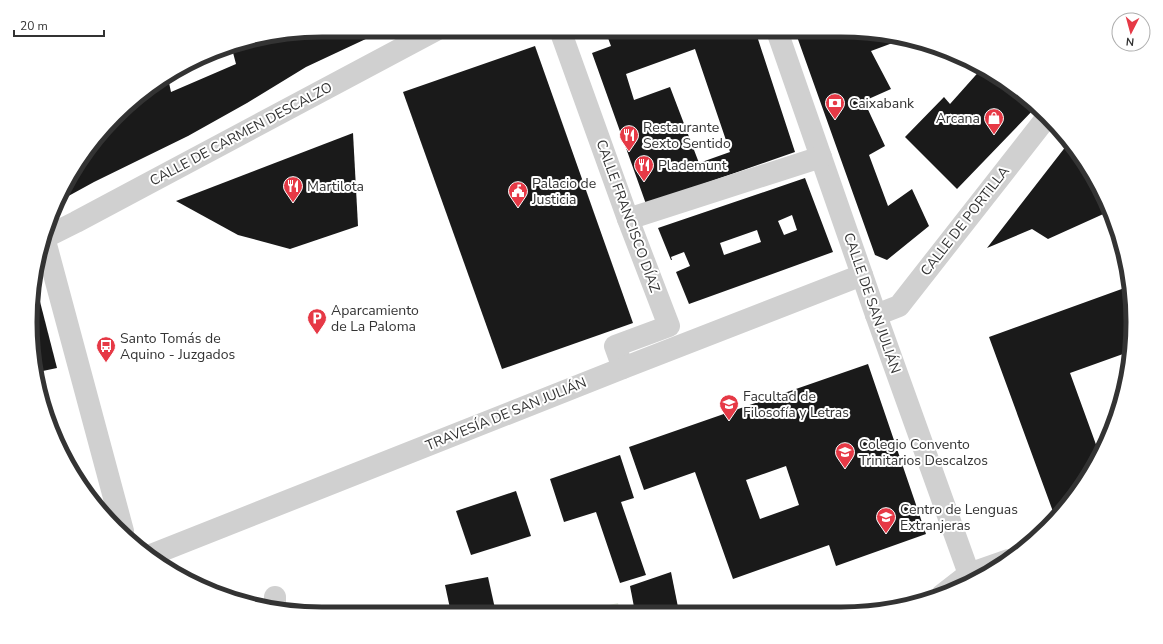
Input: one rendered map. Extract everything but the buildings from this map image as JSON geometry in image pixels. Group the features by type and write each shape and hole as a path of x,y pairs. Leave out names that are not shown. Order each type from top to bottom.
{"street":[{"name":"CALLE DE CARMEN DESCALZO","path":"51,234 76,222 423,37"},
{"name":"CALLE FRANCISCO DÍAZ","path":"563,37 628,219 669,326 615,346 623,368"},
{"name":"CALLE DE SAN JULIÁN","path":"779,37 968,574"},
{"name":"CALLE DE PORTILLA","path":"876,315 899,306 1044,121"},
{"path":"628,219 821,157"},
{"path":"47,248 121,525"},
{"name":"TRAVESÍA DE SAN JULIÁN","path":"156,553 862,275"},
{"path":"959,581 968,574 985,568"}],"shaded area":[{"path":"618,603 619,607 600,607"}],"place":[{"name":"Caixabank","path":"835,120"},
{"name":"Arcana","path":"994,135"},
{"name":"Restaurante Sexto Sentido","path":"629,152"},
{"name":"Plademunt","path":"644,182"},
{"name":"Martilota","path":"293,203"},
{"name":"Palacio de Justicia","path":"518,208"},
{"name":"Aparcamiento de La Paloma","path":"317,335"},
{"name":"Santo Tomás de Aquino - Juzgados","path":"106,363"},
{"name":"Facultad de Filosofía y Letras","path":"729,421"},
{"name":"Colegio Convento Trinitarios Descalzos","path":"845,469"},
{"name":"Centro de Lenguas Extranjeras","path":"886,534"}]}
